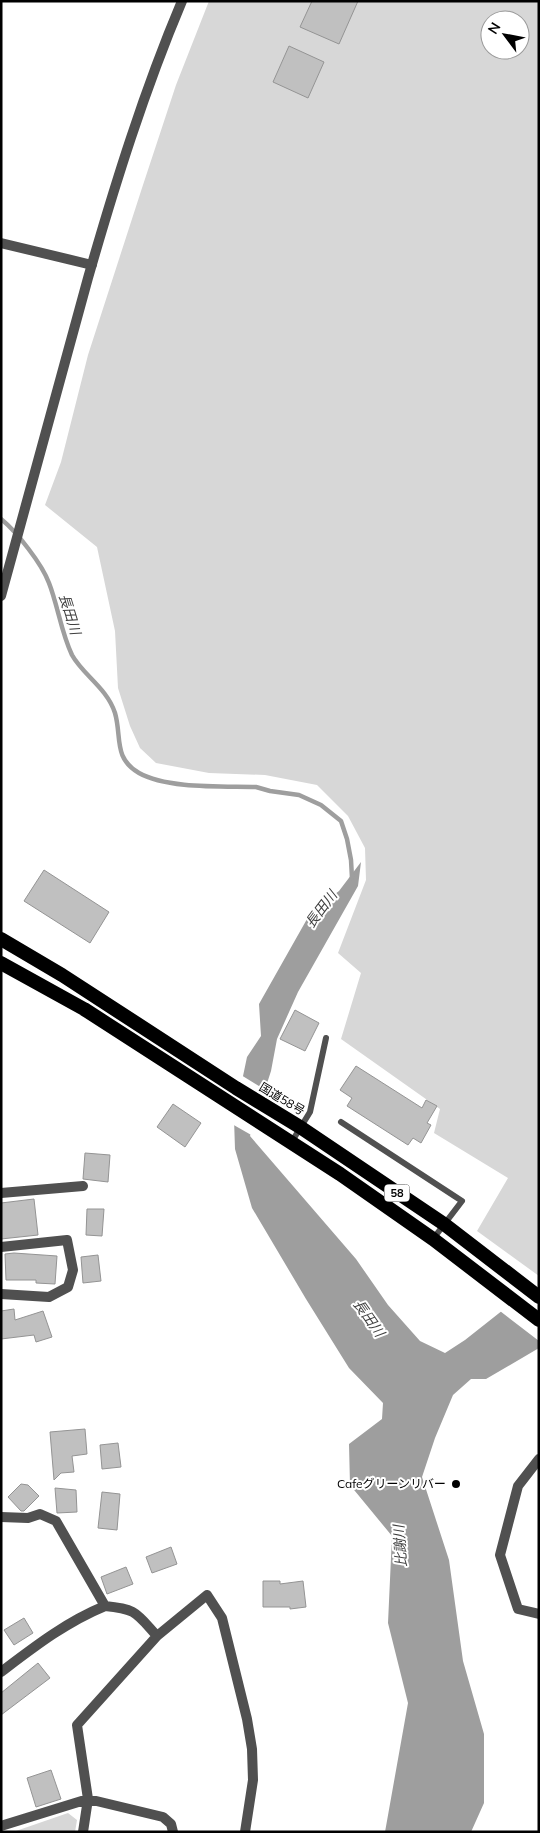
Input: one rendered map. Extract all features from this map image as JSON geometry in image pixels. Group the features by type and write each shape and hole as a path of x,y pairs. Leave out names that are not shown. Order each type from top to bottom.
{"highway":[{"name":"国道58号","path":"1,939 62,975 236,1088 300,1127 444,1224 539,1297"},
{"name":"58","path":"1,963 84,1009 230,1105 340,1174 433,1238 539,1320"}],"street":[{"path":"1,596 57,385 92,265 128,149 182,1"},
{"path":"1,243 92,265"},
{"path":"1,1193 83,1186"},
{"path":"1,1246 67,1240 73,1270 68,1288 49,1297 1,1294"},
{"path":"539,1459 518,1486 500,1555 518,1609 539,1614"},
{"path":"1,1517 28,1518 40,1514 56,1521 104,1606"},
{"path":"83,1832 88,1799 77,1725 157,1636 207,1596 222,1618 247,1719 252,1749 253,1780 245,1832"},
{"path":"1,1672 41,1641 86,1614 104,1606 126,1608 136,1613 157,1636"},
{"path":"1,1826 88,1799 163,1818 171,1824 173,1832"}],"lane":[{"path":"291,1143 310,1112 326,1038"},
{"path":"341,1122 462,1201 433,1238"}],"shaded area":[{"path":"209,1 539,1 539,1276 477,1231 508,1178 434,1133 440,1109 341,1039 361,973 338,953 366,880 365,848 348,816 317,785 265,775 209,773 156,763 140,748 130,726 118,688 115,631 97,547 45,505 61,462 88,355 176,85"},
{"path":"68,1813 77,1820 75,1832 13,1832"}],"water":[{"name":"比謝川","path":"361,862 358,886 298,992 277,1039 271,1071 250,1136 356,1259 388,1305 420,1341 445,1353 503,1310 539,1297 539,1348 486,1379 471,1379 453,1395 435,1438 422,1477 449,1560 463,1661 484,1734 484,1803 471,1832 385,1832 408,1703 388,1623 392,1536 350,1485 349,1444 382,1419 383,1403 349,1368 252,1208 235,1149 234,1119 247,1057 261,1036 259,1004 311,912 339,891"}],"pier":[{"path":"241,1075 267,1091 253,1136 232,1124"},
{"path":"539,1294 539,1341 500,1311 503,1307"}],"building":[{"path":"312,1 358,1 339,44 300,27"},
{"path":"289,46 324,62 308,98 273,82"},
{"path":"44,870 109,912 90,943 24,901"},
{"path":"295,1010 319,1023 305,1051 280,1039"},
{"path":"356,1066 422,1108 426,1100 437,1106 427,1123 431,1125 421,1143 413,1138 408,1145 347,1106 352,1098 340,1090"},
{"path":"173,1104 201,1123 185,1147 157,1127"},
{"path":"85,1153 110,1155 108,1182 83,1179"},
{"path":"34,1199 38,1235 1,1239 1,1203"},
{"path":"87,1209 104,1209 102,1236 86,1235"},
{"path":"5,1254 57,1256 55,1284 36,1283 36,1280 6,1280"},
{"path":"98,1255 101,1281 83,1283 81,1257"},
{"path":"14,1309 15,1320 43,1311 52,1337 36,1342 34,1335 1,1339 1,1311"},
{"path":"85,1429 87,1454 72,1456 74,1472 61,1473 54,1480 50,1432"},
{"path":"118,1443 121,1467 102,1469 100,1445"},
{"path":"21,1484 28,1485 39,1496 24,1511 21,1511 8,1497"},
{"path":"55,1488 76,1490 77,1512 57,1513"},
{"path":"102,1492 120,1494 117,1530 98,1528"},
{"path":"171,1547 177,1564 152,1573 146,1557"},
{"path":"126,1567 133,1584 107,1594 101,1577"},
{"path":"263,1581 280,1581 280,1584 303,1581 306,1607 290,1609 290,1607 263,1607"},
{"path":"24,1618 33,1633 14,1645 4,1630"},
{"path":"38,1663 50,1678 1,1715 1,1693"},
{"path":"51,1770 61,1799 36,1807 27,1778"}],"waterway":[{"name":"長田川","path":"1,519 28,549 46,575 72,655 101,689 115,713 120,746 125,761 139,773 164,782 196,786 256,787 299,795 321,805 341,821 347,839 352,878"}],"place":[{"name":"Cafeグリーンリバー","path":"456,1484"}]}
